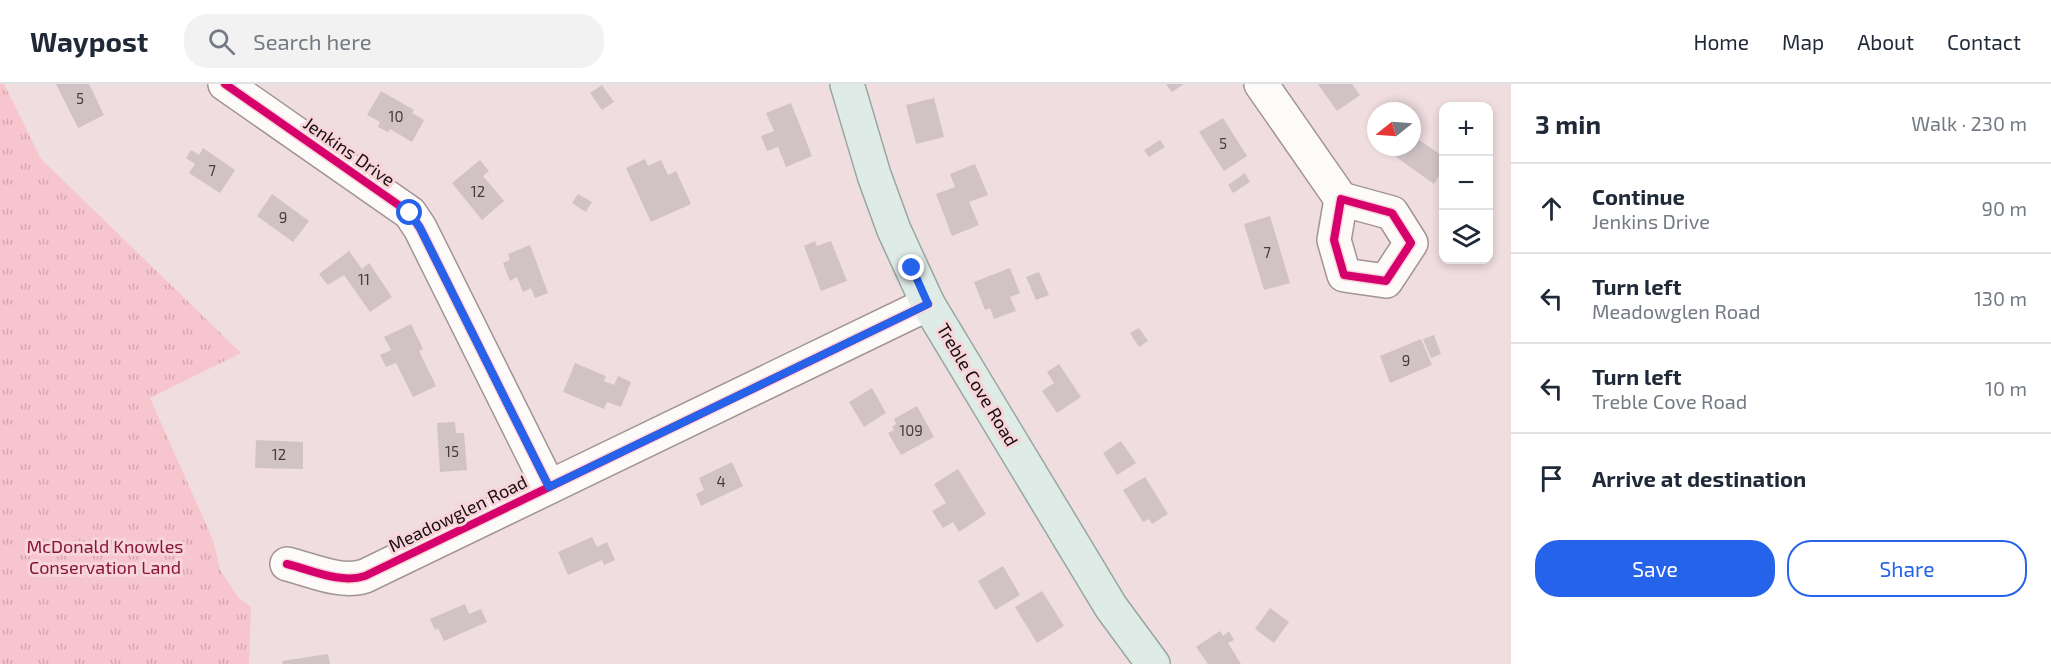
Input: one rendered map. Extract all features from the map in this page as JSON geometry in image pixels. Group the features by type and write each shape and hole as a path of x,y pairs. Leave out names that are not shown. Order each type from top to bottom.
{"main road":[{"name":"Treble Cove Road","path":"847,84 867,153 894,230 928,304 1111,607 1153,664"}],"street":[{"name":"Jenkins Drive","path":"225,84 410,213 420,228 549,487"},
{"path":"1261,84 1341,199"},
{"name":"Meadowglen Road","path":"287,564 342,579 365,576 928,304"}],"green space":[{"name":"McDonald Knowles Conservation Land","path":"0,84 4,84 41,159 241,353 150,398 213,540 220,570 238,597 251,607 249,664 0,664"}],"building":[{"path":"56,84 89,84 104,115 78,128"},
{"path":"1166,84 1184,84 1172,92"},
{"path":"1318,84 1352,84 1360,95 1337,111"},
{"path":"602,85 614,102 602,110 590,93"},
{"path":"381,91 414,110 412,113 424,120 412,142 390,129 388,132 378,127 380,122 367,115"},
{"path":"934,98 944,137 916,144 906,105"},
{"path":"791,103 812,156 786,167 778,147 767,151 761,136 774,131 766,113"},
{"path":"1223,118 1247,156 1224,171 1199,132"},
{"path":"1160,140 1165,147 1149,157 1144,150"},
{"path":"1421,141 1439,154 1439,176 1434,184 1396,157 1421,156"},
{"path":"203,148 235,170 220,193 189,173 195,164 186,158 191,150 199,155"},
{"path":"645,159 648,166 661,160 668,175 676,171 691,204 651,222 626,168"},
{"path":"480,160 489,171 483,176 504,201 482,220 452,183"},
{"path":"975,164 988,195 969,202 979,225 952,236 936,194 955,187 950,174"},
{"path":"1245,173 1250,182 1233,193 1228,185"},
{"path":"272,194 309,221 293,242 257,216"},
{"path":"578,194 592,202 586,212 572,203"},
{"path":"1270,216 1290,283 1264,290 1244,224"},
{"path":"815,241 817,246 831,241 847,281 821,291 804,246"},
{"path":"530,245 548,293 535,298 531,288 523,292 517,277 510,281 503,263 510,260 508,254"},
{"path":"349,251 362,269 369,263 392,297 370,312 344,275 328,285 319,274"},
{"path":"1010,268 1020,293 1010,297 1016,311 994,319 990,308 985,310 974,282"},
{"path":"1039,272 1049,295 1036,300 1026,277"},
{"path":"411,324 423,349 419,351 436,386 413,397 396,363 386,367 380,355 391,350 384,337"},
{"path":"1139,328 1148,341 1139,347 1130,333"},
{"path":"1434,335 1441,354 1431,358 1423,339"},
{"path":"1421,339 1432,365 1390,383 1380,356"},
{"path":"575,363 606,376 604,381 614,385 618,376 631,382 621,407 607,402 604,409 563,392"},
{"path":"1059,364 1081,397 1057,413 1042,391 1054,383 1047,372"},
{"path":"872,388 886,413 864,427 849,402"},
{"path":"917,406 934,437 901,455 888,433 894,430 892,427 896,424 894,419"},
{"path":"455,422 456,433 464,433 467,470 440,472 437,423"},
{"path":"256,440 303,442 303,469 255,468"},
{"path":"1121,441 1136,463 1117,475 1103,453"},
{"path":"732,462 743,486 701,506 696,494 704,490 699,478"},
{"path":"958,469 986,514 959,532 953,522 943,528 932,511 946,503 934,484"},
{"path":"1145,477 1168,514 1152,524 1149,519 1143,522 1123,490"},
{"path":"592,537 597,547 607,542 615,560 604,565 602,560 568,575 558,552"},
{"path":"1003,566 1020,595 995,610 978,581"},
{"path":"1042,591 1064,626 1037,643 1015,607"},
{"path":"465,604 469,614 481,609 487,622 444,641 438,628 435,630 430,619"},
{"path":"1270,608 1289,622 1274,643 1255,629"},
{"path":"1220,631 1223,636 1229,631 1234,640 1228,643 1241,664 1208,664 1196,647"},
{"path":"328,654 330,664 283,664 282,661"}],"cycle path":[{"path":"225,84 410,213 420,228 549,487"},
{"path":"1341,199 1392,213 1411,243 1386,281 1344,275 1334,240 1341,199"},
{"path":"287,564 336,577 365,576 928,304"}],"route":[{"path":"410,213 420,228 549,487 928,304 912,268"}]}
